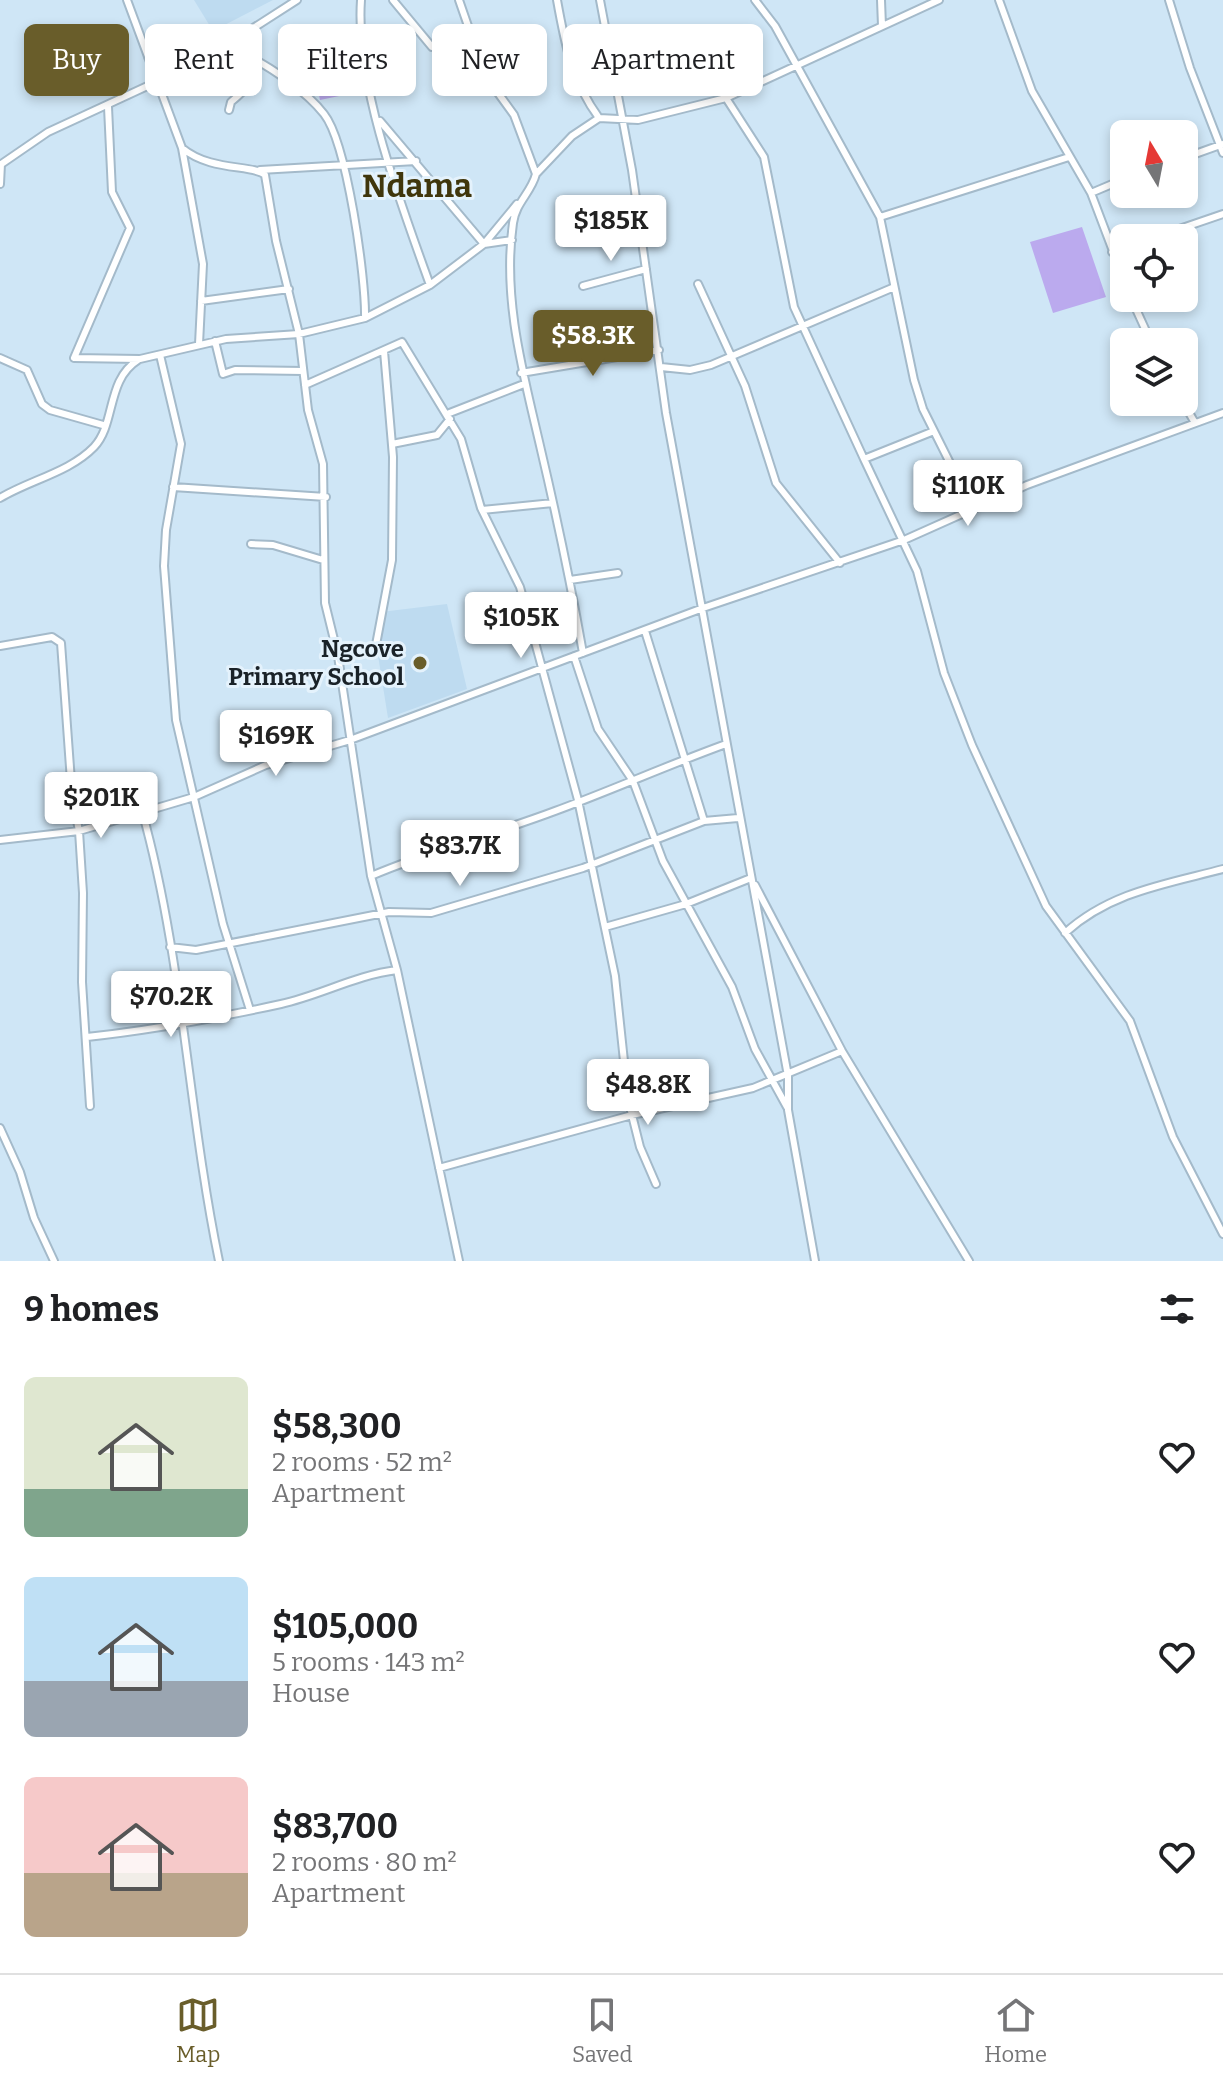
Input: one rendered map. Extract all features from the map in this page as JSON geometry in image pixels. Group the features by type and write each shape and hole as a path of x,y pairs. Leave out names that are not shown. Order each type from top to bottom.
{"street":[{"path":"127,0 145,49"},
{"path":"259,24 297,0"},
{"path":"361,0 359,29 378,118 430,285"},
{"path":"393,0 432,47"},
{"path":"459,0 467,24"},
{"path":"557,0 571,70 583,96 599,118"},
{"path":"600,0 738,818 788,1076 788,1110 815,1261"},
{"path":"755,0 797,66 880,217 887,244 892,288 914,380 934,431 973,509"},
{"path":"881,0 882,26"},
{"path":"108,107 112,192 130,228 74,358 140,359 215,341 299,334 365,318 430,285 484,244 536,174 572,136 599,118 638,120 726,98 939,0"},
{"path":"999,0 1032,91 1091,193 1110,246"},
{"path":"1169,0 1222,148 1198,154"},
{"path":"262,67 326,116 342,163 362,273 365,318"},
{"path":"0,184 0,165 48,132 145,89"},
{"path":"163,96 182,148 200,240 199,344"},
{"path":"229,110 231,102 241,96"},
{"path":"501,96 521,129 536,174"},
{"path":"726,98 754,139 770,174 789,287 802,327 904,540 923,588 944,673 972,745 1046,906 1130,1021 1173,1137 1223,1234"},
{"path":"378,118 484,244"},
{"path":"182,148 201,161 225,168 260,170 417,161"},
{"path":"880,217 1069,157"},
{"path":"260,170 265,175 276,241 299,334 308,410 323,464 326,497 323,560 325,603 338,656 371,876 397,970 459,1261"},
{"path":"1091,193 1110,185"},
{"path":"518,202 512,240 512,294 521,373 553,503 583,653"},
{"path":"1194,224 1223,214"},
{"path":"484,244 512,240"},
{"path":"583,286 646,269"},
{"path":"698,284 745,386 776,483 840,563"},
{"path":"661,367 696,369 892,288"},
{"path":"201,301 289,289"},
{"path":"215,341 223,374 235,370 303,371"},
{"path":"305,385 396,343 407,345 461,439 482,510 520,587 578,800 615,976 632,1115 656,1184"},
{"path":"521,373 659,350"},
{"path":"338,656 376,647 392,560 392,444 384,351"},
{"path":"160,355 181,444 165,544 164,596 176,720 229,944 250,1010"},
{"path":"0,358 27,370 42,404 50,410 103,425"},
{"path":"0,498 77,461 97,445 124,369 140,359"},
{"path":"392,444 437,435 448,417 524,384"},
{"path":"0,840 79,831 194,797 266,765 350,740 703,608 904,540 1038,481 1223,413"},
{"path":"1191,416 1195,423"},
{"path":"864,459 934,431"},
{"path":"173,487 326,497"},
{"path":"482,510 553,503"},
{"path":"251,544 273,545 323,560"},
{"path":"570,580 618,573"},
{"path":"645,631 704,821"},
{"path":"0,646 52,637 61,643 72,795 79,831 82,982 90,1106"},
{"path":"574,656 598,729 633,781 655,840 732,987 755,1049 788,1110"},
{"path":"371,876 726,744"},
{"path":"142,811 158,870 184,1024 206,1198 219,1261"},
{"path":"170,947 187,950 229,944 382,914 431,913 501,895 704,821 738,818"},
{"path":"1065,933 1087,913 1121,895 1223,869"},
{"path":"605,927 686,904 752,879"},
{"path":"752,879 842,1051 969,1261"},
{"path":"87,1037 184,1024 250,1010 327,991 365,974 397,970"},
{"path":"439,1168 632,1115 775,1082 842,1051"},
{"path":"0,1128 54,1261"}],"shaded area":[{"path":"194,0 273,0 227,24 209,24"},
{"path":"1082,227 1106,297 1053,313 1030,242"},
{"name":"Ngcove Primary School","path":"447,604 467,689 388,718 377,649 381,612"}],"place":[{"name":"Ngcove Primary School","path":"420,663"}],"district":[{"name":"Ndama","path":"417,186"}]}
